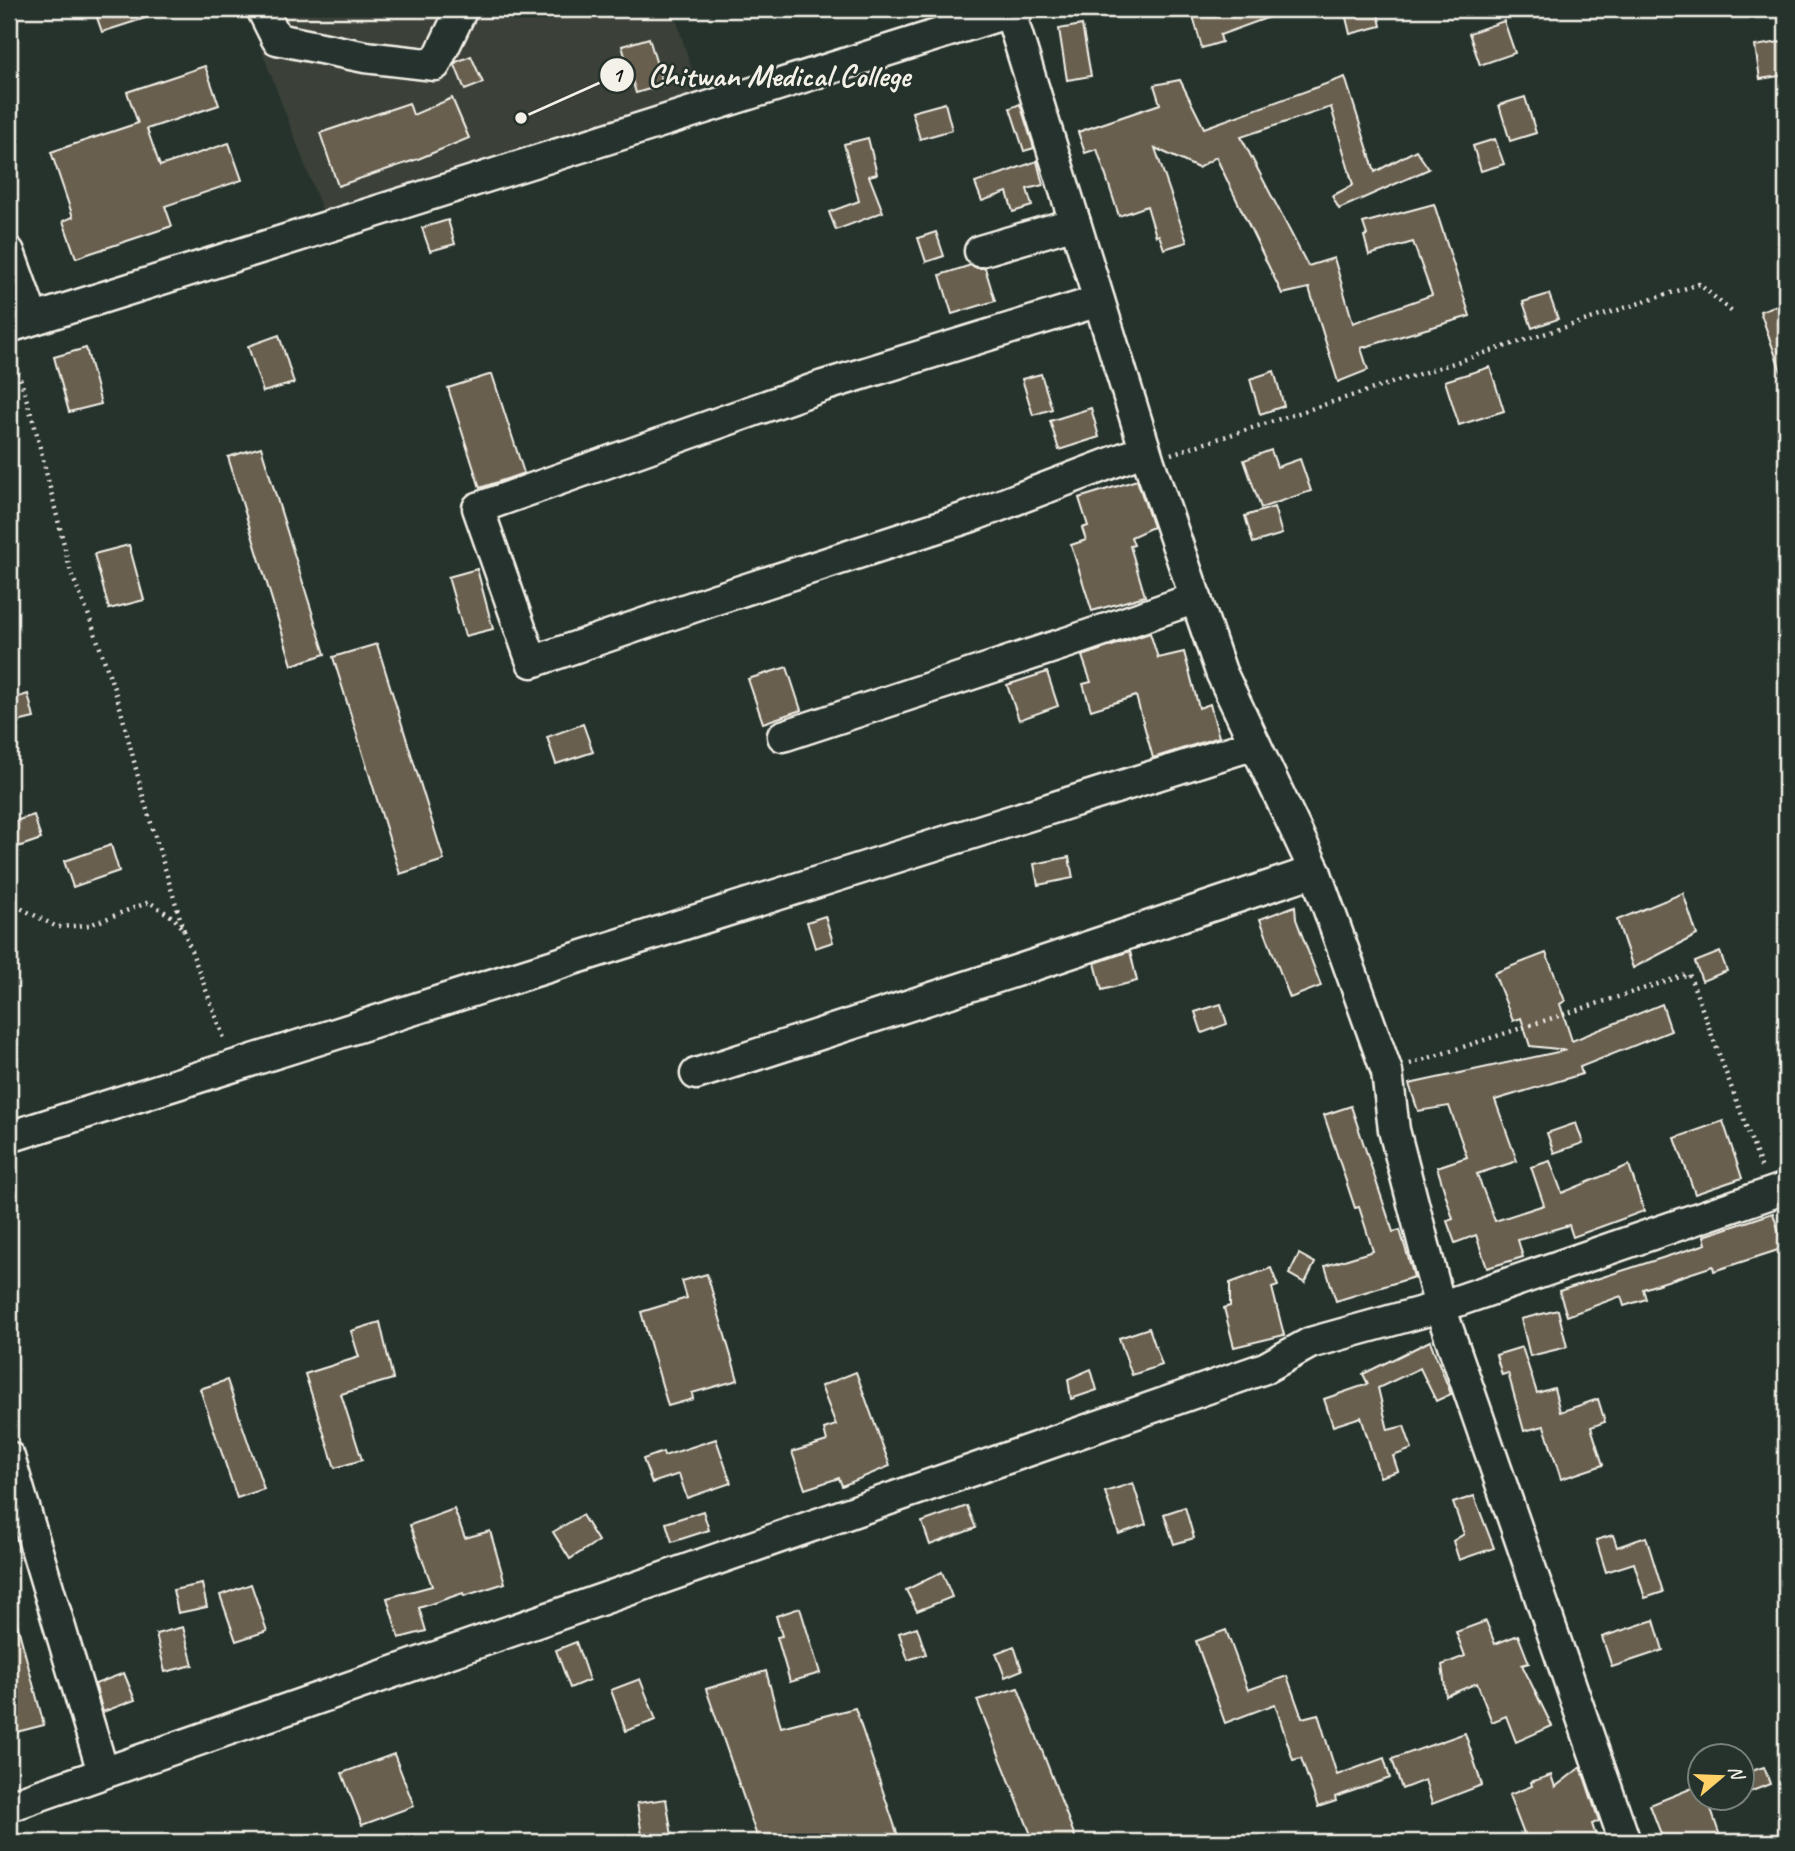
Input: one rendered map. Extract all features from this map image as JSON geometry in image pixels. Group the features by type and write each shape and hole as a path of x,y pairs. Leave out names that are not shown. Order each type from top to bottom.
{"street":[{"path":"262,9 277,39 365,57 435,65 462,9"},
{"path":"9,252 18,332 1013,10 1147,456 1222,672 1315,871 1387,1072 1394,1130 1440,1307 1625,1842"},
{"path":"980,251 1075,223"},
{"path":"1099,301 823,386 478,508 532,662 716,598 972,516 1147,456"},
{"path":"783,736 1021,659 1196,598"},
{"path":"9,1137 1255,744"},
{"path":"696,1074 1315,871"},
{"path":"9,1806 1265,1368 1310,1343 1440,1307 1778,1191"},
{"path":"9,1457 103,1772"}],"path":[{"path":"1147,456 1699,284 1732,312"},
{"path":"18,332 35,427 71,573 119,703 144,800 184,931 227,1045"},
{"path":"9,902 57,927 89,925 149,902 174,918 184,931"},
{"path":"1387,1072 1689,974 1778,1191"}],"shaded area":[{"path":"246,9 673,9 700,96 322,210","holes":["648,38 663,85 637,93 622,46","409,103 426,156 338,185 320,133"]}],"building":[{"path":"94,9 161,9 161,13 102,32"},
{"path":"1191,9 1286,11 1220,35 1222,42 1202,48"},
{"path":"1344,9 1377,9 1381,26 1350,34"},
{"path":"1504,21 1515,53 1480,65 1469,33"},
{"path":"1082,25 1091,76 1067,80 1059,29"},
{"path":"649,38 663,85 636,93 622,46"},
{"path":"1786,41 1786,75 1760,79 1755,46"},
{"path":"471,56 483,83 465,90 455,65 456,62"},
{"path":"205,66 219,105 147,129 160,166 229,143 242,180 165,206 172,226 76,258 63,221 73,217 51,152 138,123 127,92"},
{"path":"1345,77 1375,172 1416,150 1429,169 1339,209 1332,196 1353,185 1331,107 1241,137 1308,266 1334,258 1353,323 1432,295 1413,242 1369,255 1363,223 1434,204 1470,316 1361,348 1368,370 1338,382 1309,288 1282,294 1216,157 1198,168 1155,148 1187,242 1164,249 1159,235 1156,236 1147,206 1119,216 1097,149 1085,153 1078,132 1160,104 1154,85 1180,80 1204,128"},
{"path":"1525,97 1536,133 1510,141 1499,105"},
{"path":"452,98 469,138 418,159 338,186 320,133 409,103 413,115"},
{"path":"945,103 952,130 920,139 912,112"},
{"path":"1020,104 1034,148 1024,151 1010,108"},
{"path":"868,138 877,174 869,176 883,212 836,230 829,212 859,201 844,144"},
{"path":"1495,139 1504,164 1481,171 1473,146"},
{"path":"1037,161 1043,185 1027,189 1032,206 1013,212 1007,192 982,201 975,183"},
{"path":"448,220 455,244 430,251 422,228"},
{"path":"936,232 944,256 926,262 918,238"},
{"path":"971,265 985,268 995,301 952,314 940,275"},
{"path":"1549,294 1558,319 1532,328 1523,302"},
{"path":"1786,302 1786,377 1783,377 1760,311"},
{"path":"279,335 294,383 263,392 248,346"},
{"path":"86,348 101,404 69,412 54,357"},
{"path":"1490,367 1504,411 1459,425 1445,381"},
{"path":"1274,371 1284,406 1260,414 1250,379"},
{"path":"492,374 524,473 480,488 448,388"},
{"path":"1041,374 1052,409 1033,415 1022,379"},
{"path":"1091,408 1099,437 1059,450 1050,421"},
{"path":"261,447 325,654 292,665 228,457"},
{"path":"1271,450 1277,467 1300,459 1311,491 1261,508 1244,460"},
{"path":"1137,480 1153,527 1131,537 1134,545 1130,546 1145,596 1092,611 1071,545 1086,540 1082,528 1088,526 1079,498"},
{"path":"1274,507 1282,534 1253,543 1245,516"},
{"path":"129,545 144,600 109,609 94,554"},
{"path":"477,569 493,629 465,636 448,577"},
{"path":"1150,633 1158,658 1184,652 1199,708 1210,704 1219,737 1153,758 1136,696 1091,710 1083,684 1091,682 1082,656"},
{"path":"377,644 444,860 400,874 333,657"},
{"path":"787,667 801,710 763,723 748,679"},
{"path":"1047,672 1058,706 1019,720 1007,685"},
{"path":"28,694 34,718 9,724 9,700"},
{"path":"583,724 593,752 556,764 547,737"},
{"path":"34,815 41,839 9,850 9,823"},
{"path":"111,845 119,871 73,887 64,861"},
{"path":"1069,857 1073,878 1038,885 1034,864"},
{"path":"1683,893 1697,935 1633,968 1617,920"},
{"path":"1295,906 1296,919 1321,986 1290,998 1260,919"},
{"path":"825,916 833,942 815,948 807,922"},
{"path":"1130,951 1137,981 1102,990 1095,963"},
{"path":"1720,952 1727,971 1702,981 1695,962"},
{"path":"1546,953 1565,1001 1560,1004 1572,1041 1662,1004 1671,1031 1580,1067 1582,1074 1495,1100 1517,1161 1477,1174 1495,1221 1544,1205 1531,1167 1550,1161 1562,1193 1629,1165 1644,1211 1573,1237 1569,1225 1518,1240 1523,1257 1487,1268 1476,1235 1455,1243 1447,1221 1453,1219 1437,1167 1467,1157 1449,1106 1418,1111 1409,1084 1567,1050 1530,1046 1521,1018 1513,1021 1494,973"},
{"path":"1221,1004 1227,1024 1202,1033 1195,1012"},
{"path":"1351,1106 1393,1232 1400,1230 1414,1277 1336,1301 1325,1266 1373,1251 1359,1207 1355,1208 1324,1115"},
{"path":"1723,1121 1742,1178 1695,1194 1675,1138"},
{"path":"1576,1123 1583,1143 1554,1153 1547,1133"},
{"path":"1773,1213 1784,1248 1714,1271 1713,1266 1643,1289 1646,1299 1624,1306 1621,1296 1567,1316 1559,1291 1706,1244 1704,1236"},
{"path":"1299,1254 1315,1263 1305,1283 1289,1274"},
{"path":"1271,1268 1278,1286 1272,1288 1284,1335 1234,1347 1224,1308 1230,1306 1230,1283"},
{"path":"707,1274 738,1380 692,1393 693,1399 668,1406 641,1312 687,1298 682,1281"},
{"path":"1558,1310 1567,1347 1530,1356 1521,1319"},
{"path":"380,1322 393,1379 341,1394 362,1460 335,1468 305,1374 359,1357 351,1331"},
{"path":"1149,1328 1162,1365 1132,1375 1119,1338"},
{"path":"1430,1341 1451,1394 1436,1401 1420,1368 1378,1388 1388,1430 1404,1426 1412,1449 1393,1456 1398,1471 1380,1477 1361,1417 1333,1426 1324,1399 1368,1384 1363,1374"},
{"path":"1522,1347 1537,1393 1554,1388 1560,1412 1598,1399 1605,1422 1591,1427 1603,1465 1561,1479 1544,1426 1524,1431 1508,1373 1502,1375 1496,1355"},
{"path":"1091,1369 1097,1390 1071,1399 1068,1379"},
{"path":"856,1372 890,1466 842,1486 839,1478 805,1489 792,1452 827,1441 824,1429 836,1425 821,1386"},
{"path":"227,1380 264,1489 237,1498 200,1389"},
{"path":"716,1439 731,1483 687,1498 679,1474 652,1483 643,1459 663,1452 664,1456"},
{"path":"1133,1483 1146,1524 1119,1534 1105,1492"},
{"path":"1474,1496 1494,1548 1459,1560 1453,1541 1464,1534 1453,1503"},
{"path":"967,1506 976,1528 930,1545 922,1522"},
{"path":"1185,1507 1194,1538 1174,1544 1164,1514"},
{"path":"454,1509 465,1538 490,1531 505,1583 464,1596 463,1593 419,1608 426,1631 399,1638 387,1598 432,1586 410,1525"},
{"path":"703,1511 709,1530 672,1542 666,1523"},
{"path":"582,1515 598,1541 570,1559 553,1532"},
{"path":"1613,1535 1617,1547 1646,1537 1663,1592 1645,1598 1634,1563 1606,1572 1596,1540"},
{"path":"942,1572 952,1597 917,1611 906,1590"},
{"path":"202,1584 207,1607 178,1613 173,1590"},
{"path":"251,1584 267,1631 236,1641 220,1595"},
{"path":"800,1608 820,1673 790,1682 777,1637 782,1636 776,1616"},
{"path":"15,1616 44,1725 9,1734 9,1617"},
{"path":"1654,1620 1663,1650 1612,1667 1602,1637"},
{"path":"1486,1621 1495,1644 1518,1635 1529,1663 1522,1665 1552,1726 1516,1742 1506,1716 1492,1722 1477,1683 1446,1696 1442,1665 1465,1656 1456,1632"},
{"path":"183,1627 193,1665 165,1672 156,1634"},
{"path":"917,1627 926,1654 908,1660 899,1633"},
{"path":"1226,1630 1248,1690 1287,1676 1302,1718 1318,1714 1337,1775 1384,1758 1390,1778 1335,1797 1336,1801 1318,1807 1301,1758 1293,1760 1275,1704 1225,1723 1196,1641"},
{"path":"576,1642 589,1680 570,1688 556,1650"},
{"path":"1014,1646 1022,1670 1005,1677 996,1653"},
{"path":"766,1671 781,1727 855,1708 900,1842 759,1842 706,1689"},
{"path":"124,1673 135,1700 103,1712 95,1684"},
{"path":"640,1679 656,1720 626,1731 611,1690"},
{"path":"1018,1688 1077,1842 1034,1842 977,1700"},
{"path":"1465,1733 1482,1785 1432,1804 1425,1780 1402,1789 1392,1759"},
{"path":"394,1754 414,1806 362,1825 342,1773"},
{"path":"1581,1767 1599,1821 1592,1824 1598,1842 1527,1842 1509,1795 1532,1786 1531,1782 1551,1775 1555,1787"},
{"path":"1764,1767 1770,1784 1756,1790 1756,1770"},
{"path":"1686,1791 1686,1812 1712,1812 1722,1842 1664,1842 1650,1805"},
{"path":"666,1799 673,1842 643,1842 637,1803"}],"place":[{"name":"Chitwan Medical College","path":"521,118"}]}
